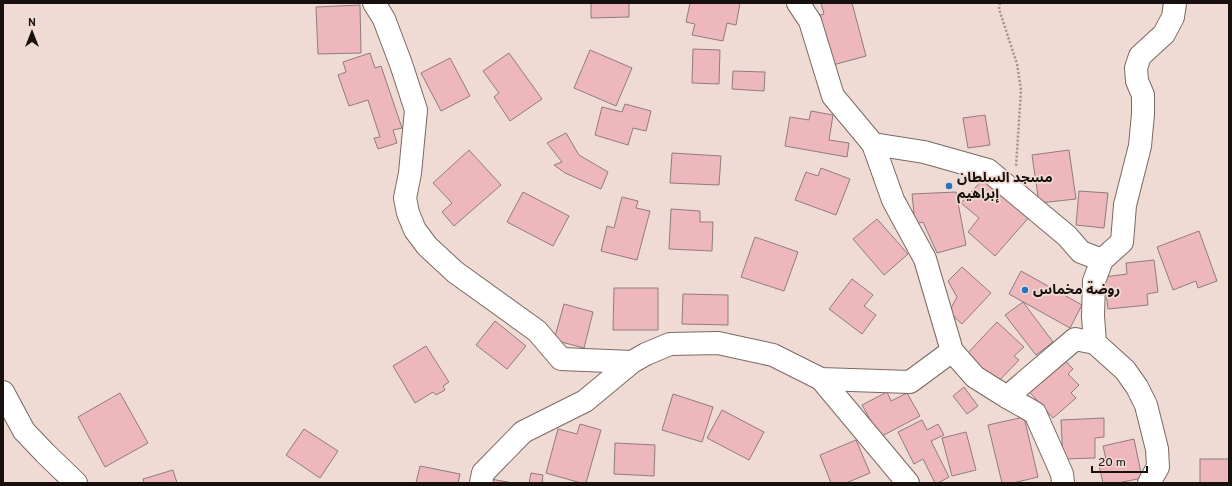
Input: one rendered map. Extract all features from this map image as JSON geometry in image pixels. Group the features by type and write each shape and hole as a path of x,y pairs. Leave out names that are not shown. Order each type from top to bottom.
{"street":[{"path":"374,3 384,19 416,110 410,173 405,198 408,213 415,230 427,246 455,272 537,331 561,359 632,362"},
{"path":"798,3 810,21 833,96 873,144 893,200 924,259 952,351 975,377 1035,413 1062,474 1063,483"},
{"path":"1095,343 1093,316 1094,281 1102,260 1122,242 1125,205 1140,146 1143,95 1138,81 1136,68 1140,56 1164,34 1173,18 1175,3"},
{"path":"873,144 924,152 988,170 1067,236 1081,252 1102,260"},
{"path":"1007,397 1075,339 1095,343 1125,370 1138,387 1146,405 1157,449 1158,467 1149,483"},
{"path":"481,483 484,473 522,432 585,400 632,362 646,354 670,344 718,342 773,355 821,379 908,483"},
{"path":"821,379 910,382 952,351"},
{"path":"3,392 24,431 76,483"}],"path":[{"path":"1000,3 1000,9 1017,64 1021,90 1016,166 1009,187"}],"building":[{"path":"591,3 629,3 629,17 591,18"},
{"path":"690,3 740,3 736,25 727,23 723,41 692,35 695,24 686,22"},
{"path":"821,3 852,3 866,56 833,65 820,15 824,14"},
{"path":"360,5 361,53 318,54 316,7"},
{"path":"693,49 720,50 719,84 692,83"},
{"path":"590,50 632,68 616,106 574,88"},
{"path":"370,53 375,68 381,66 402,128 393,130 397,143 378,149 374,138 380,137 368,100 349,106 338,75 346,72 343,62"},
{"path":"509,53 542,99 510,121 494,97 499,93 483,71"},
{"path":"450,58 470,96 441,111 421,73"},
{"path":"733,71 765,72 764,91 732,89"},
{"path":"625,104 651,111 646,131 633,128 628,145 595,135 602,107 622,112"},
{"path":"811,111 833,115 829,140 849,143 847,157 785,146 790,117 809,120"},
{"path":"985,115 990,145 968,148 963,118"},
{"path":"566,133 579,155 608,172 601,189 565,173 554,165 562,162 547,143"},
{"path":"469,150 501,185 454,226 442,212 452,203 433,183"},
{"path":"1069,150 1076,199 1039,203 1032,155"},
{"path":"672,153 721,156 719,185 670,183"},
{"path":"821,168 850,179 836,215 795,200 806,172 818,176"},
{"path":"986,176 1031,215 995,256 968,232 979,218 961,203"},
{"path":"1079,191 1108,193 1104,228 1076,225"},
{"path":"523,192 569,216 553,246 507,222"},
{"path":"956,192 966,245 937,253 923,222 915,224 912,194"},
{"path":"622,197 638,201 636,208 650,211 637,260 601,251 607,226 614,228"},
{"path":"671,209 700,211 700,222 713,222 712,251 669,249"},
{"path":"877,219 908,254 884,275 853,239"},
{"path":"1199,231 1217,281 1198,288 1196,281 1173,290 1157,247"},
{"path":"755,237 798,252 784,291 741,277"},
{"path":"1154,260 1158,292 1147,294 1148,305 1108,309 1104,277 1127,274 1126,263"},
{"path":"962,267 991,293 962,324 949,312 957,297 948,281"},
{"path":"1021,271 1082,305 1070,328 1009,294"},
{"path":"852,279 873,295 864,306 876,315 862,334 829,309"},
{"path":"614,288 658,288 658,330 613,330"},
{"path":"683,294 728,295 728,325 682,324"},
{"path":"1023,302 1053,342 1036,355 1005,315"},
{"path":"564,304 593,312 584,348 554,340"},
{"path":"495,321 526,346 507,369 476,345"},
{"path":"997,322 1024,347 1014,356 1019,360 995,385 965,356"},
{"path":"426,346 449,382 443,386 445,390 436,395 433,392 415,403 393,366"},
{"path":"1060,355 1073,369 1068,374 1079,385 1071,393 1076,398 1053,418 1025,387"},
{"path":"964,387 978,406 967,414 953,396"},
{"path":"887,392 891,401 907,393 920,416 880,437 862,405"},
{"path":"120,393 148,443 105,467 78,417"},
{"path":"673,394 713,407 702,442 662,430"},
{"path":"722,410 764,432 749,460 707,438"},
{"path":"1024,417 1038,477 1013,483 1002,483 988,425"},
{"path":"1104,418 1104,437 1095,438 1095,458 1063,459 1061,420"},
{"path":"922,420 927,430 938,424 944,435 931,441 949,477 938,483 935,483 923,459 914,464 898,432"},
{"path":"580,424 601,430 586,483 581,483 546,473 558,429 577,434"},
{"path":"304,429 338,451 320,478 286,455"},
{"path":"966,432 976,470 952,476 942,438"},
{"path":"1134,439 1142,478 1118,483 1103,483 1099,466 1107,464 1103,446"},
{"path":"856,440 870,473 846,483 831,483 820,455"},
{"path":"615,443 655,445 654,476 614,474"},
{"path":"1200,459 1229,459 1229,483 1200,483"},
{"path":"420,466 460,474 458,483 416,483"},
{"path":"173,470 177,483 144,483 143,479"},
{"path":"531,473 543,475 542,482 546,483 529,483"},
{"path":"491,479 513,483 490,483"}],"place":[{"name":"مسجد السلطان إبراهيم","path":"949,186"},
{"name":"روضة مخماس","path":"1025,290"}]}
